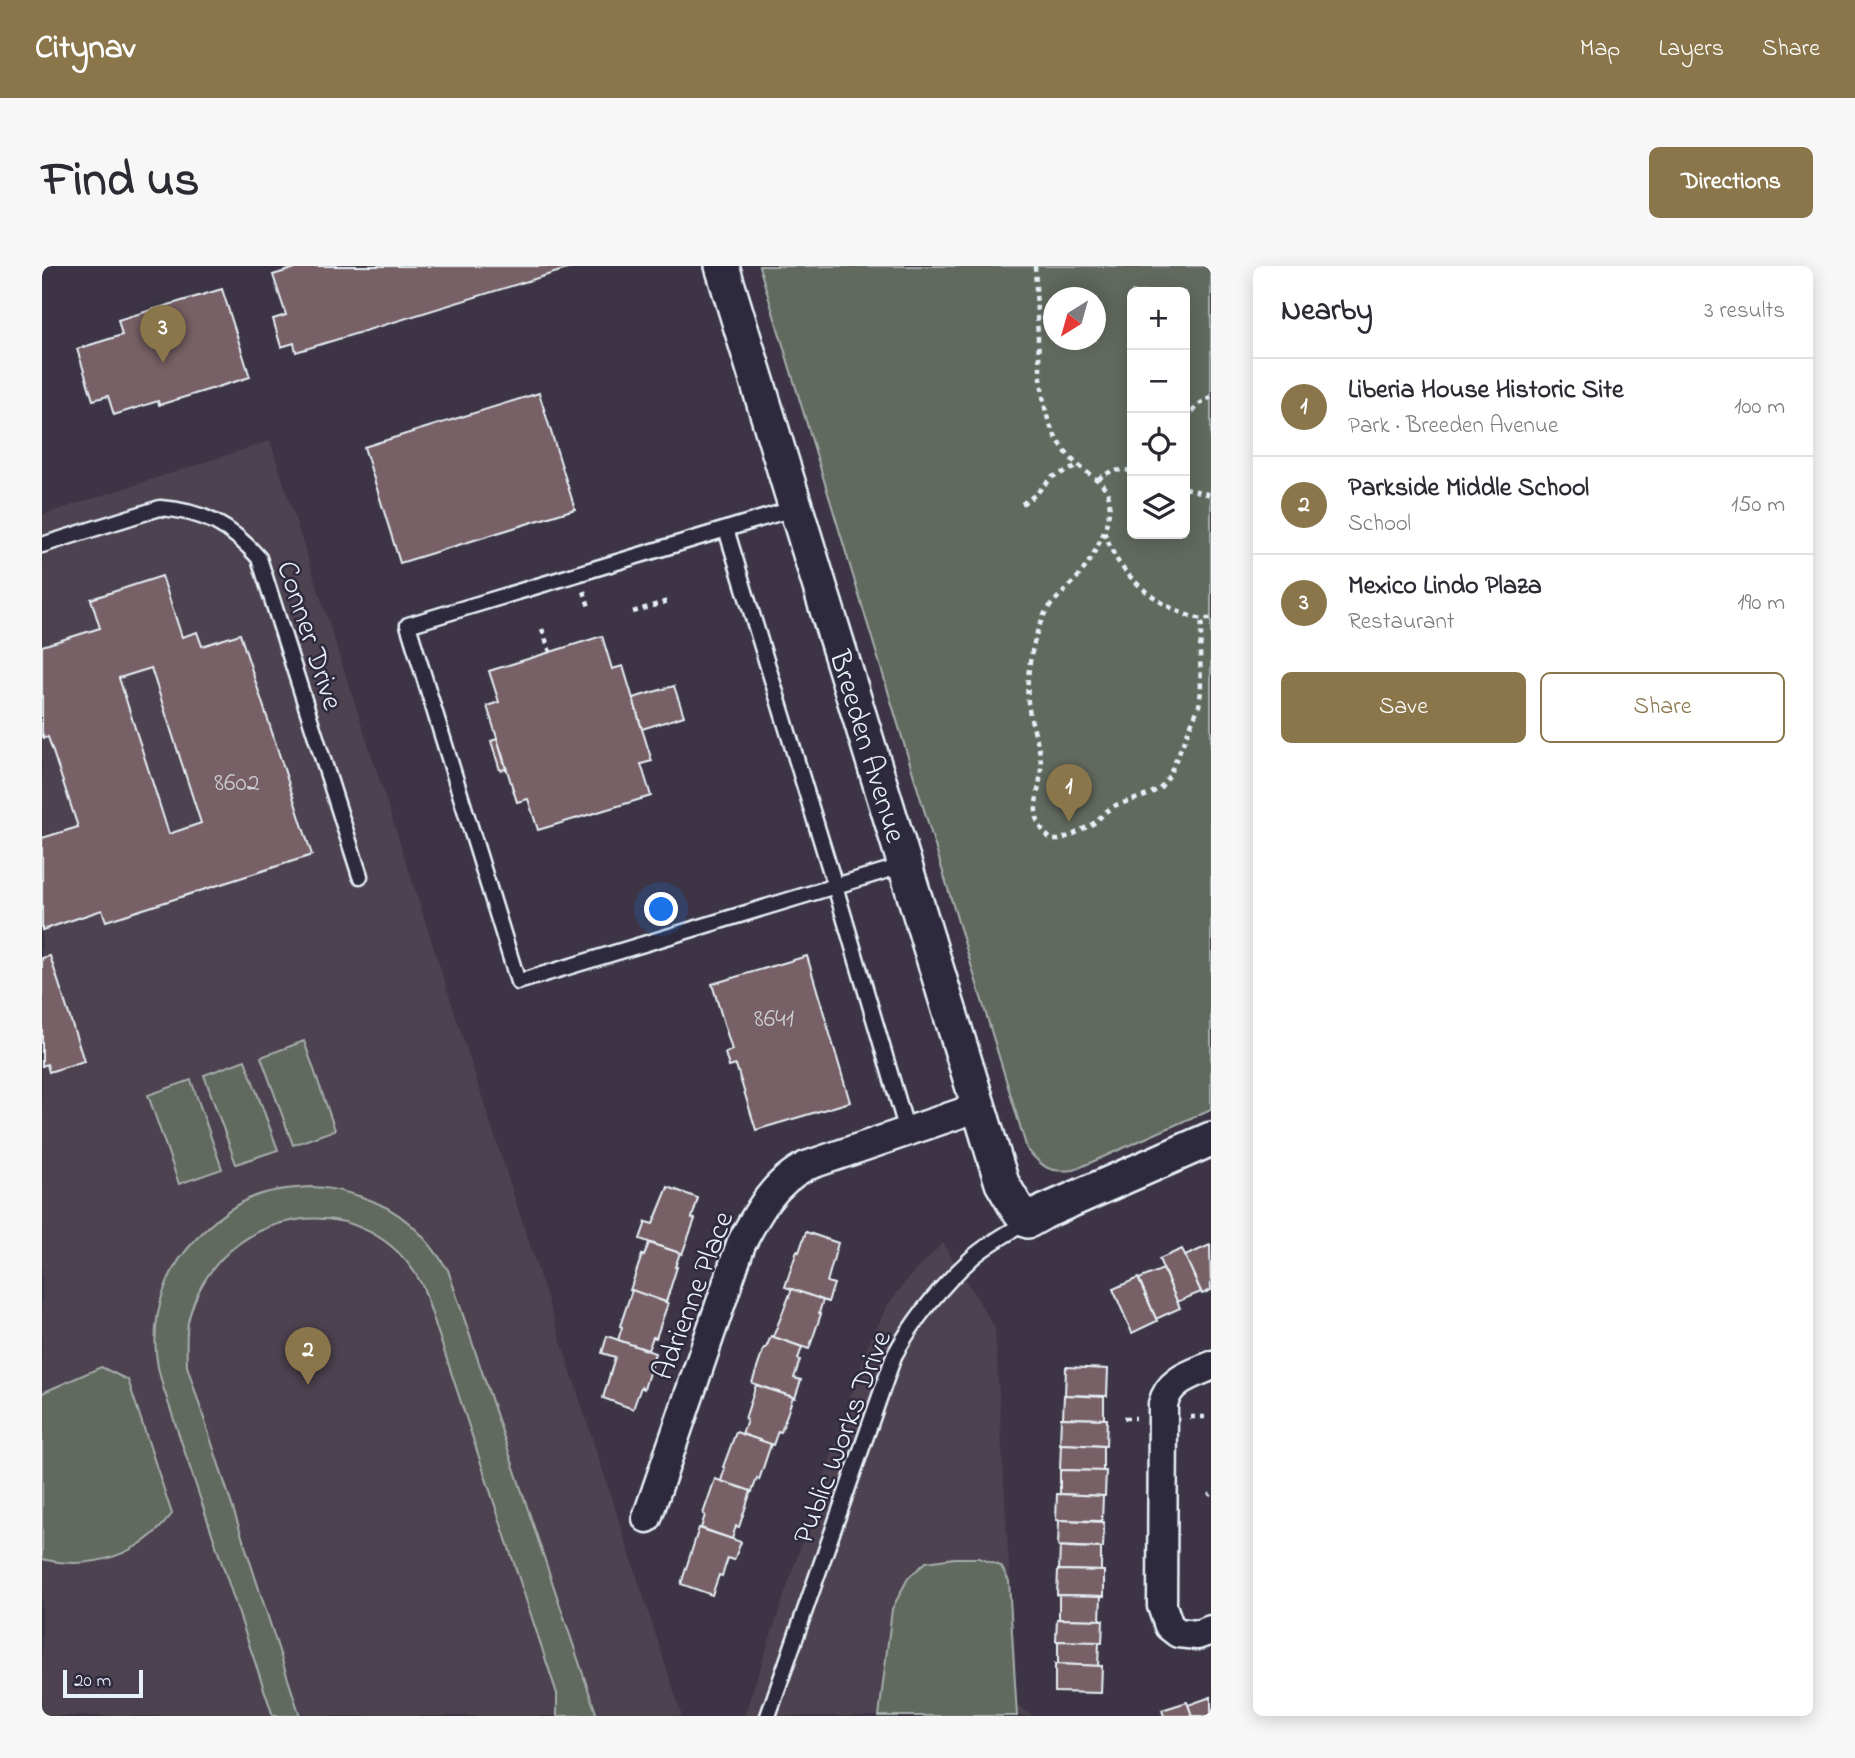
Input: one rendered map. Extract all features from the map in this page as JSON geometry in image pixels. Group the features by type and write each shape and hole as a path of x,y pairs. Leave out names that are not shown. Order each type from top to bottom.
{"street":[{"name":"Breeden Avenue","path":"722,266 1002,1183 1028,1221"},
{"name":"Adrienne Place","path":"647,1518 741,1244 771,1194 799,1169 979,1107"},
{"path":"1028,1221 1211,1139"},
{"path":"1211,1366 1175,1383 1165,1397 1161,1564 1161,1606 1169,1626 1178,1633 1188,1635 1211,1630"}],"lane":[{"name":"Conner Drive","path":"42,545 160,508 178,509 209,518 244,541 259,558 360,876"},
{"path":"796,508 408,625 518,982 905,865"},
{"path":"726,529 907,1131"},
{"name":"Public Works Drive","path":"768,1716 894,1356 905,1335 974,1256 1028,1221"}],"path":[{"path":"1035,266 1040,367 1046,417 1060,444 1077,467 1105,486 1110,503 1104,531 1079,576 1046,612 1034,642 1027,699 1041,759 1036,817 1046,835 1055,841 1074,834 1096,822 1116,806 1149,795 1160,788 1169,776 1199,706 1202,620"},
{"path":"1190,414 1200,403 1211,397"},
{"path":"1022,504 1035,495 1049,479 1077,467"},
{"path":"1098,479 1108,472 1127,470"},
{"path":"1190,489 1211,495"},
{"path":"1104,531 1115,558 1127,574 1164,604 1192,618 1211,620"},
{"path":"633,612 668,601"},
{"path":"542,629 550,652"}],"shaded area":[{"path":"270,441 682,1716 42,1716 42,515"},
{"path":"943,1243 995,1328 1017,1705 1033,1716 744,1716 867,1348 887,1306 910,1276"}],"green space":[{"path":"759,266 1211,266 1211,1109 1074,1170 1052,1170 1038,1161 1027,1149"},
{"path":"304,1041 335,1130 293,1145 261,1057"},
{"path":"245,1060 278,1150 236,1164 204,1075"},
{"path":"191,1080 222,1169 179,1184 148,1095"},
{"path":"311,1187 347,1192 374,1201 399,1215 430,1245 448,1270 597,1716 557,1716 557,1694 423,1287 399,1253 368,1231 333,1220 297,1220 262,1230 230,1250 205,1280 189,1318 187,1330 187,1366 300,1716 273,1716 163,1387 158,1368 156,1325 164,1289 174,1268 207,1228 238,1204 256,1196 279,1190"},
{"path":"101,1367 128,1380 172,1514 146,1540 114,1556 79,1563 42,1559 42,1393"},
{"path":"979,1558 1001,1566 1009,1581 1017,1716 879,1716 892,1609 908,1578 926,1562"}],"building":[{"path":"302,266 577,266 296,352 294,343 281,347 273,319 286,315 273,275"},
{"path":"222,289 250,377 159,405 158,401 114,415 108,396 93,400 77,349 122,335 118,320"},
{"path":"539,393 575,509 400,563 364,447"},
{"path":"162,576 182,637 197,632 202,646 240,634 312,855 106,921 102,910 42,930 42,838 78,827 48,737 42,736 42,646 100,628 91,599","holes":["151,668 201,823 169,834 119,678"]},
{"path":"602,636 612,669 623,666 652,761 641,764 651,796 538,830 528,799 517,802 487,706 499,702 489,671"},
{"path":"674,686 684,716 642,729 633,698"},
{"path":"497,739 506,769 500,770 491,741"},
{"path":"50,956 84,1061 49,1072 47,1064 42,1066 42,958"},
{"path":"807,956 850,1102 756,1130 736,1065 729,1067 725,1053 732,1050 712,984"},
{"path":"668,1187 698,1198 692,1218 695,1219 682,1254 640,1239 646,1222 653,1224"},
{"path":"806,1232 838,1243 827,1282 834,1284 828,1302 785,1287"},
{"path":"649,1243 680,1253 666,1302 630,1290"},
{"path":"1210,1245 1211,1290 1202,1294 1185,1256"},
{"path":"1182,1249 1201,1292 1177,1302 1159,1259"},
{"path":"1163,1269 1180,1308 1156,1319 1139,1279"},
{"path":"1138,1278 1157,1321 1132,1333 1113,1289"},
{"path":"792,1289 823,1300 809,1349 773,1337"},
{"path":"632,1290 668,1303 656,1338 653,1337 648,1350 618,1340"},
{"path":"607,1336 655,1353 644,1389 641,1387 633,1409 603,1398 615,1357 602,1353"},
{"path":"771,1336 802,1347 794,1378 801,1380 795,1398 752,1383"},
{"path":"1066,1367 1108,1369 1107,1396 1065,1395"},
{"path":"756,1385 793,1397 781,1432 778,1431 773,1445 742,1434"},
{"path":"1064,1395 1104,1397 1104,1419 1063,1418"},
{"path":"1061,1418 1107,1419 1106,1446 1060,1444"},
{"path":"736,1432 771,1444 752,1492 721,1481 725,1468 723,1467"},
{"path":"1061,1444 1103,1446 1103,1471 1060,1470"},
{"path":"1060,1470 1106,1471 1105,1496 1060,1494"},
{"path":"715,1479 751,1491 732,1539 701,1528"},
{"path":"1057,1494 1103,1496 1102,1521 1056,1520"},
{"path":"1059,1520 1104,1522 1103,1548 1058,1546"},
{"path":"699,1528 741,1542 734,1560 728,1558 712,1595 681,1584"},
{"path":"1060,1547 1101,1548 1101,1571 1059,1570"},
{"path":"1058,1570 1104,1571 1104,1596 1057,1595"},
{"path":"1059,1595 1101,1596 1100,1620 1059,1619"},
{"path":"1057,1619 1103,1620 1102,1643 1056,1641"},
{"path":"1058,1641 1099,1642 1098,1666 1058,1664"},
{"path":"1055,1664 1102,1666 1101,1693 1055,1692"},
{"path":"1211,1697 1211,1716 1192,1716 1188,1705"},
{"path":"1187,1702 1192,1716 1164,1716 1162,1710"}],"place":[{"name":"Mexico Lindo Plaza","path":"163,363"},
{"name":"Liberia House Historic Site","path":"1069,822"},
{"name":"Parkside Middle School","path":"308,1385"}]}
